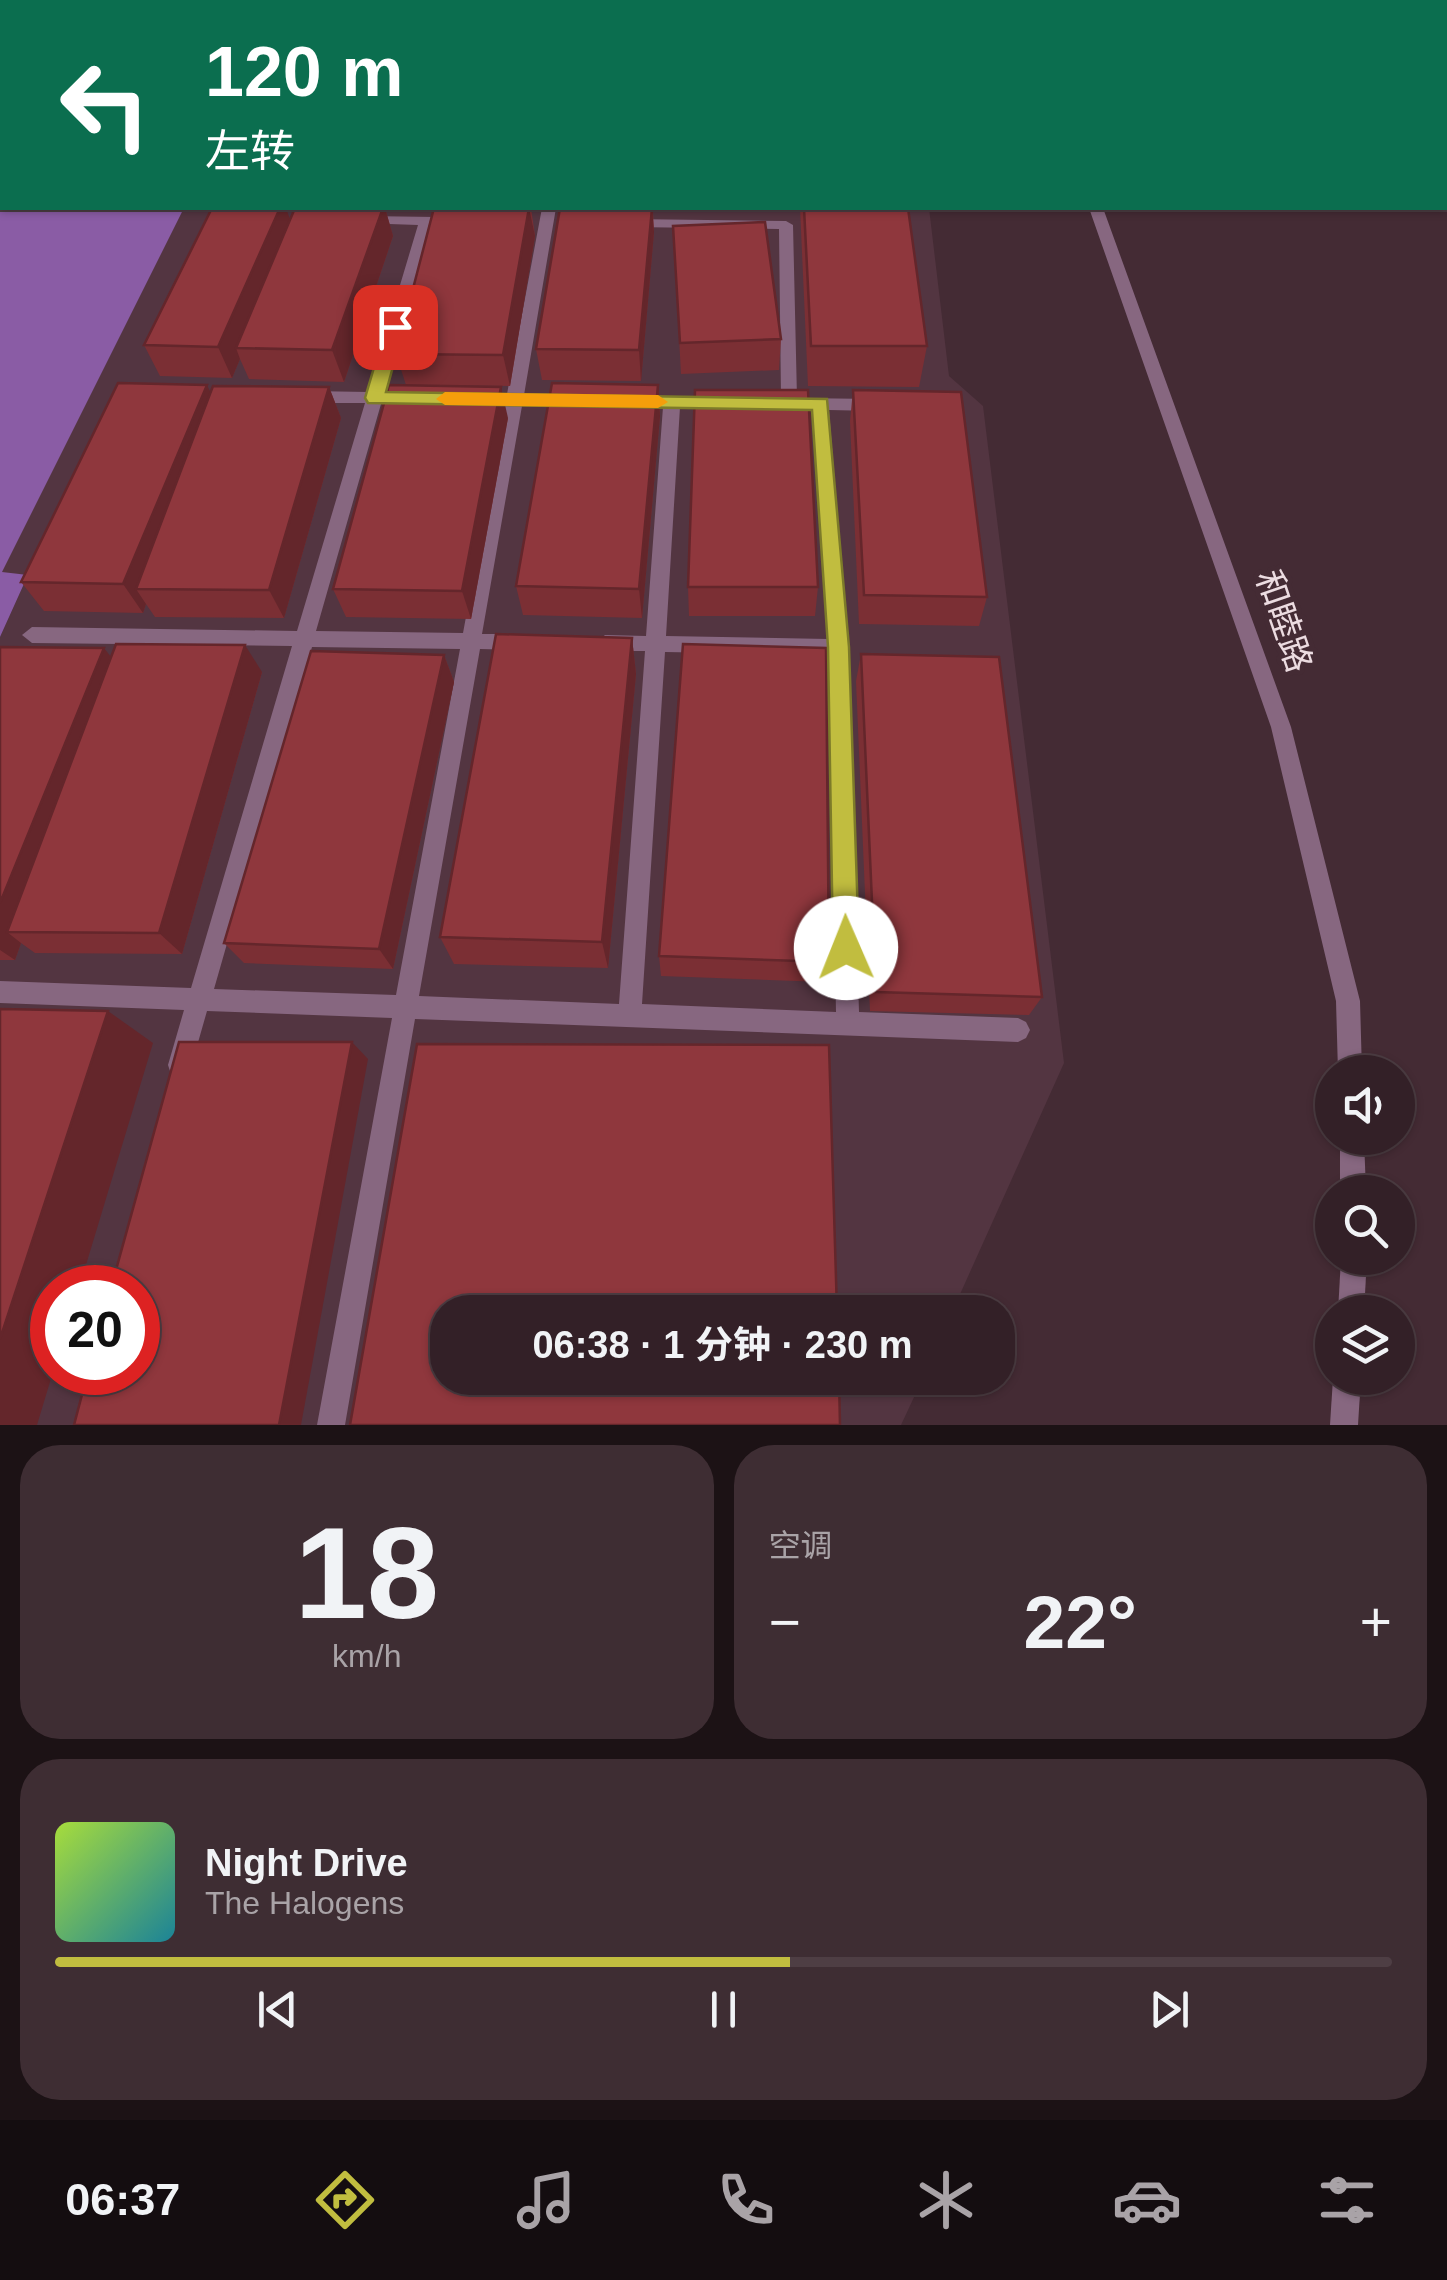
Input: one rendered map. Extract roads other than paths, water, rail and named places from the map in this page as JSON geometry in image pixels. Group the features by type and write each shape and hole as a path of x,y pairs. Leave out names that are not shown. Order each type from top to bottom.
{"street":[{"name":"和睦路","path":"1097,210 1281,727 1348,1001 1350,1055"},
{"path":"331,1425 548,219"},
{"path":"350,220 461,221"},
{"path":"171,1096 426,221"},
{"path":"621,223 786,225 780,403 899,405"},
{"path":"299,397 410,398"},
{"path":"480,399 594,401"},
{"path":"614,401 736,402"},
{"path":"630,1016 672,402"},
{"path":"820,404 838,647 848,1024"},
{"path":"32,635 546,642"},
{"path":"582,643 838,647"},
{"path":"0,992 1018,1030"},
{"path":"1344,1425 1346,1395"}]}
